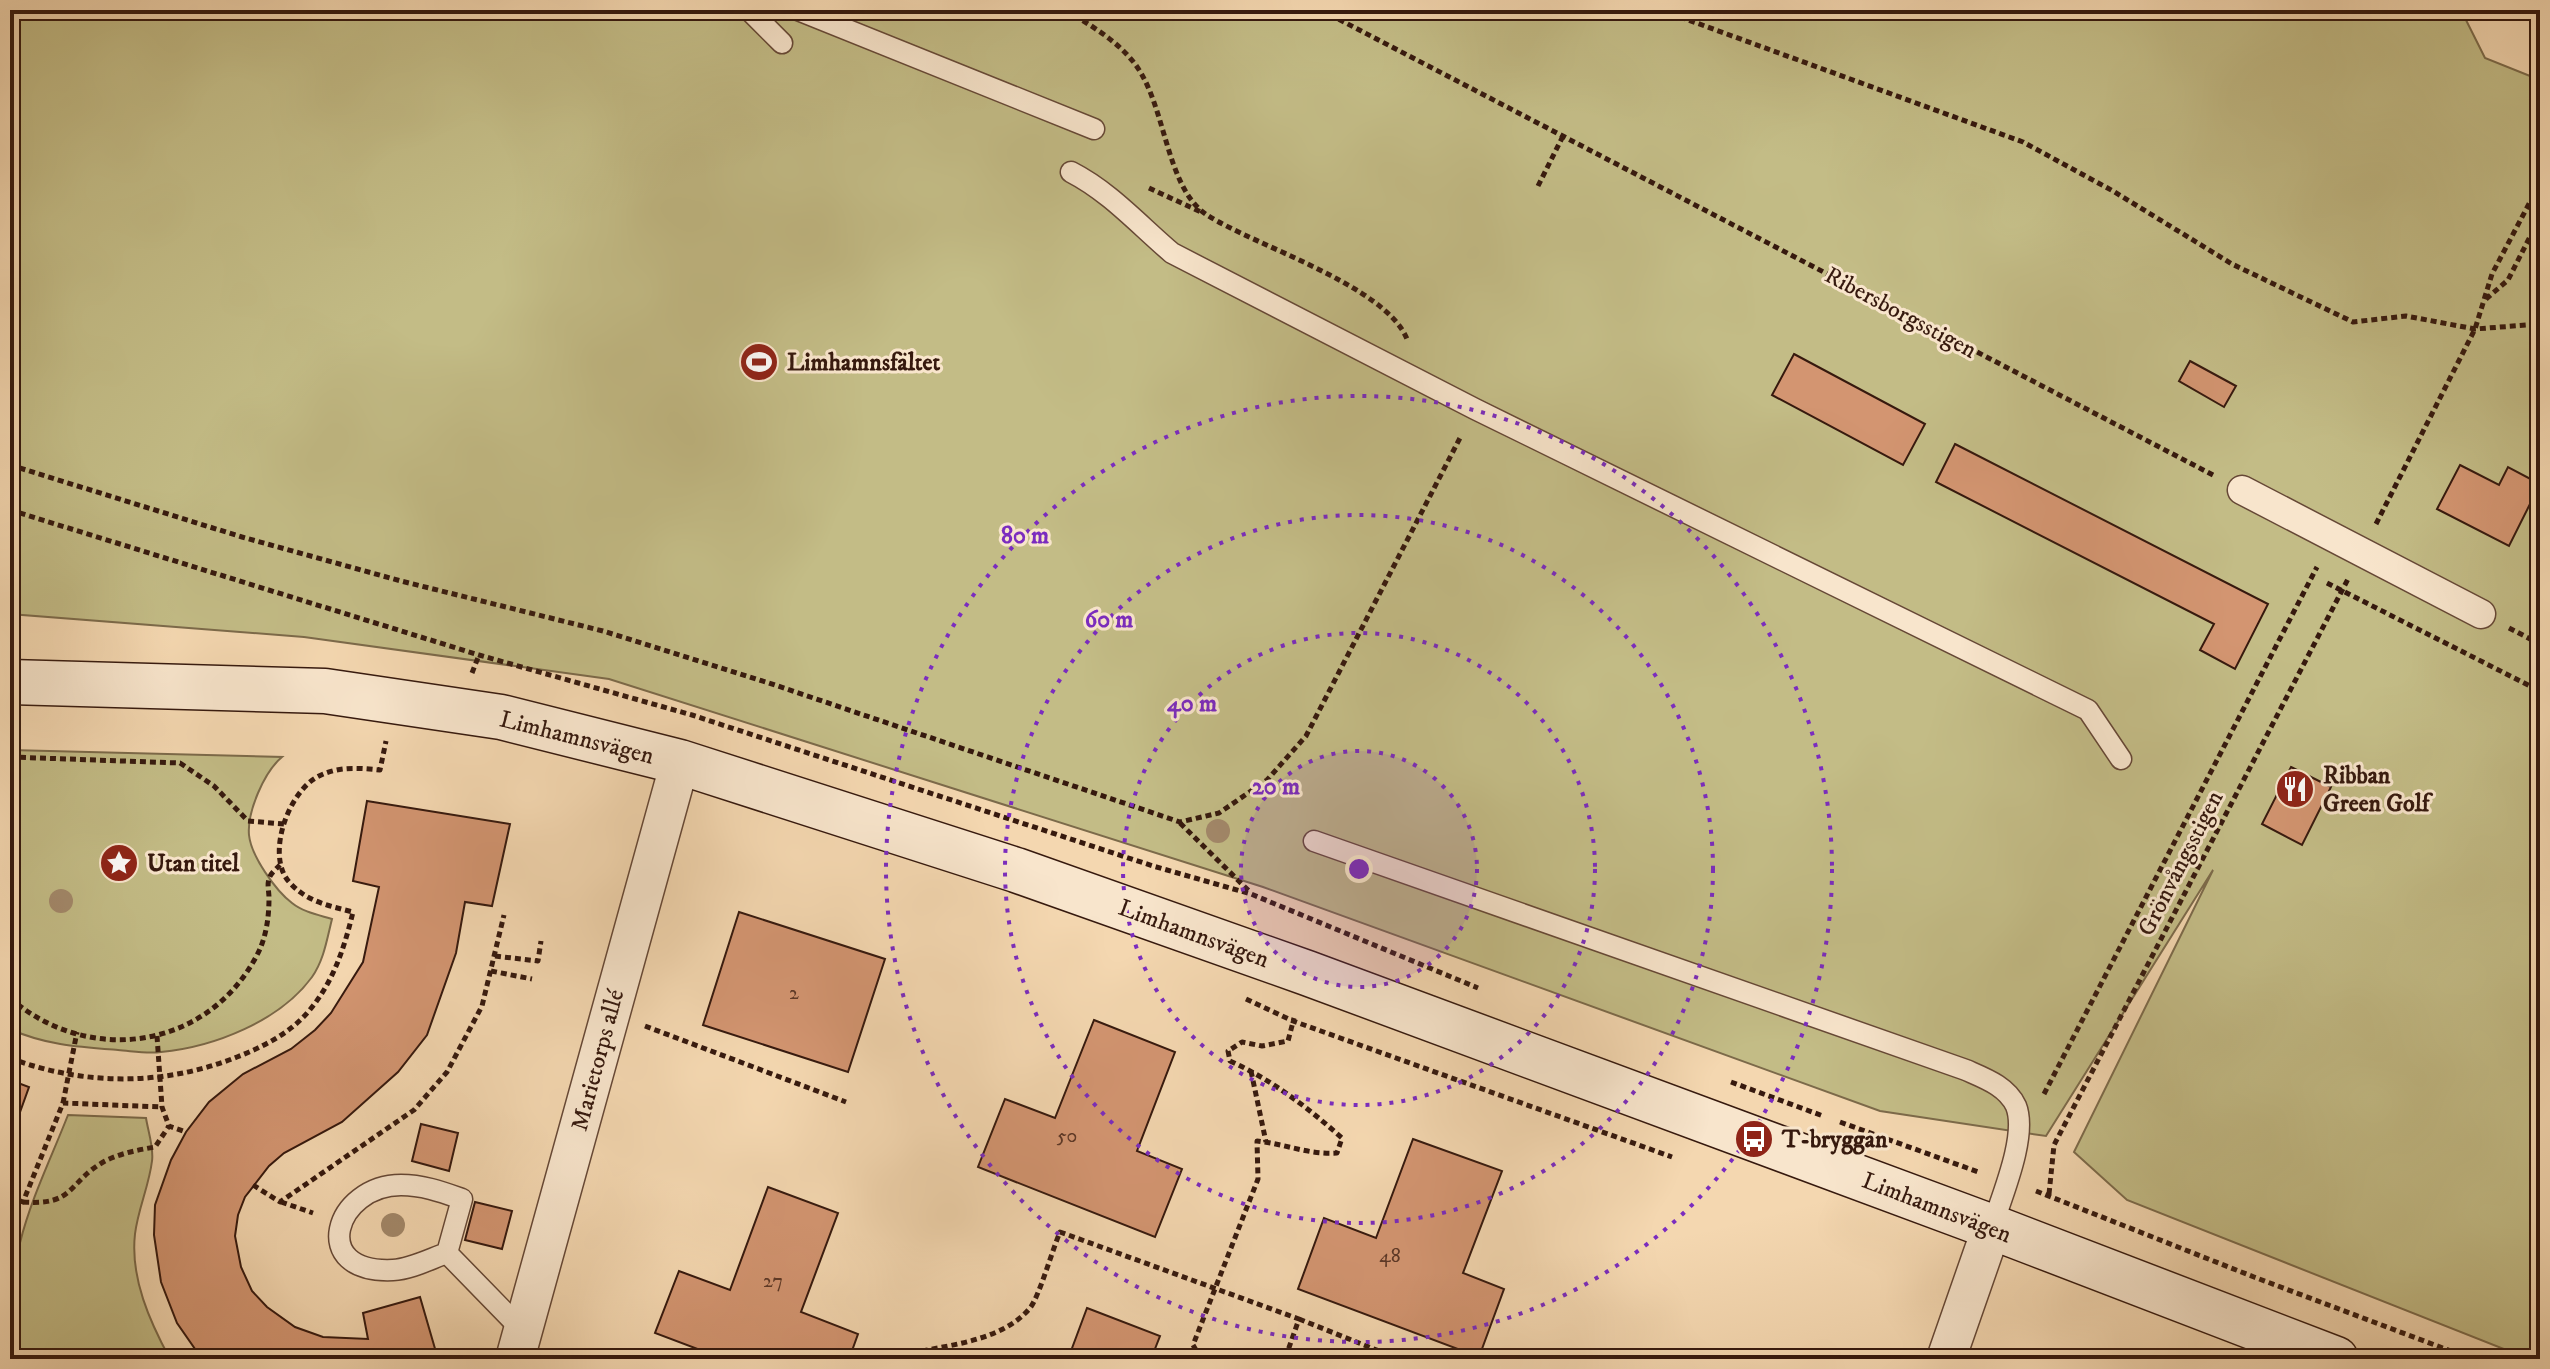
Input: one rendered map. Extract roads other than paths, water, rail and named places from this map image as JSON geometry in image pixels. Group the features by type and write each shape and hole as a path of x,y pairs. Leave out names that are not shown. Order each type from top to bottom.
{"main road":[{"name":"Limhamnsvägen","path":"10,682 325,691 501,717 680,762 1016,870 1307,973 1992,1227 2336,1359"}],"street":[{"path":"2242,490 2481,614"},
{"name":"Marietorps allé","path":"519,1345 680,762"},
{"path":"1946,1359 1992,1227"}],"lane":[{"path":"749,10 782,43"},
{"path":"798,10 1094,129"},
{"path":"1071,172 1108,194 1172,253 1475,409 2088,710 2121,759"},
{"path":"1314,841 1966,1070 1998,1085 2016,1106 2018,1126 2015,1151 1992,1227"},
{"path":"399,1185 430,1188 462,1199 447,1253 396,1270 365,1267 348,1259 339,1244 340,1222 354,1205 374,1191 399,1185"},
{"path":"447,1253 519,1345"}],"place":[{"name":"Limhamnsfältet","path":"759,362"},
{"name":"Ribban Green Golf","path":"2295,789"},
{"name":"Utan titel","path":"119,863"},
{"name":"T-bryggan","path":"1754,1139"}]}
